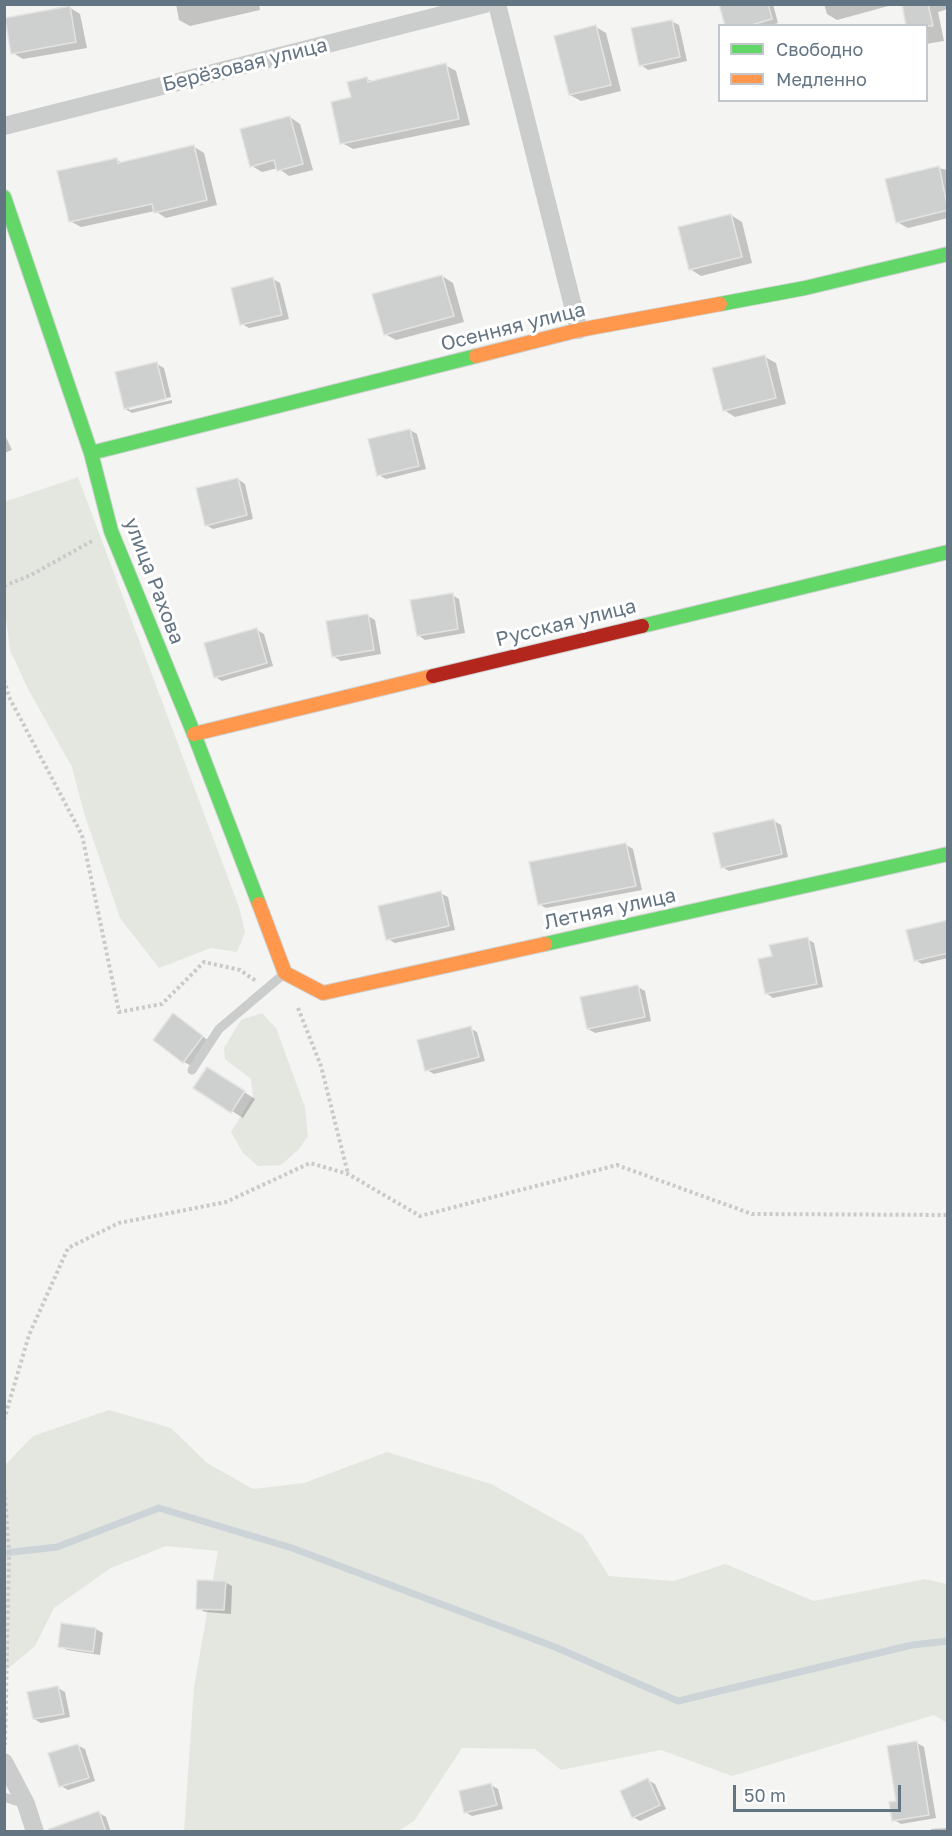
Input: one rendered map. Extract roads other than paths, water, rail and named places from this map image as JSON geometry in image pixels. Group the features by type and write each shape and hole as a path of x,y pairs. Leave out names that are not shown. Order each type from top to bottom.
{"street":[{"name":"Берёзовая улица","path":"4,126 485,4"},
{"path":"497,4 579,330"},
{"name":"улица Рахова","path":"4,197 91,453 111,531 194,734 285,973"},
{"name":"Осенняя улица","path":"91,453 579,330 806,288 948,254"},
{"name":"Русская улица","path":"194,734 948,552"},
{"name":"Летняя улица","path":"285,973 323,993 948,854"},
{"path":"4,1762 26,1804 35,1832"}],"lane":[{"path":"192,1070 219,1029 285,973"},
{"path":"4,1797 26,1804"}],"waterway":[{"path":"4,1553 57,1547 159,1508 292,1548 555,1647 678,1701 912,1645 948,1641"}]}
